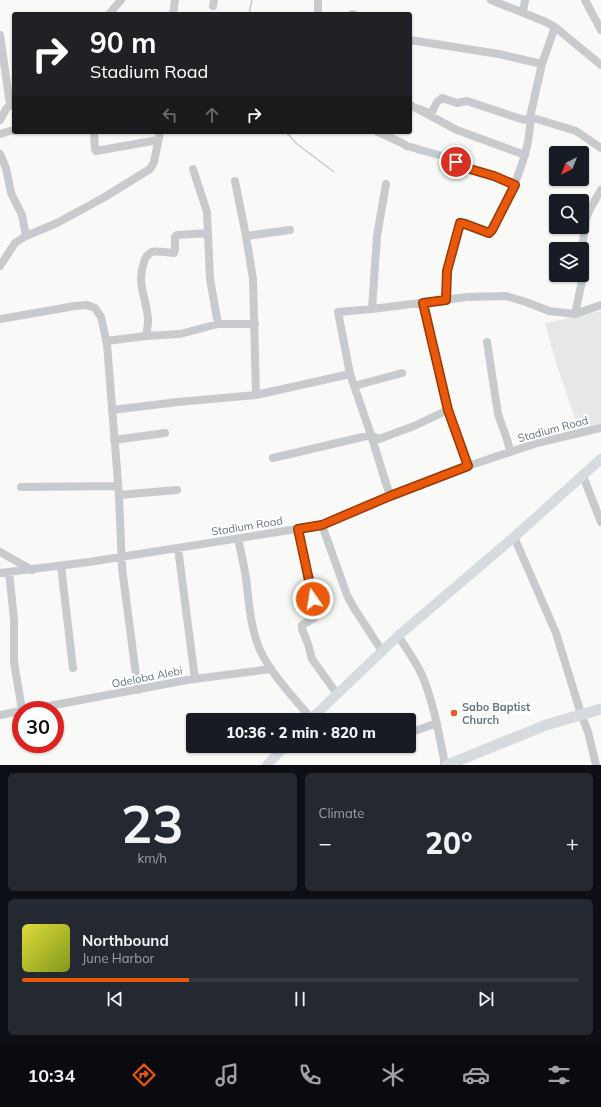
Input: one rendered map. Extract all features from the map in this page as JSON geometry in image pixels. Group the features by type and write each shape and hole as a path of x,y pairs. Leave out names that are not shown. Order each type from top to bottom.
{"highway":[{"path":"447,765 546,724 601,709"}],"main road":[{"path":"316,713 398,636 514,537 601,459"},
{"path":"267,765 278,753"}],"street":[{"path":"112,12 122,0"},
{"path":"173,12 175,0"},
{"path":"318,0 318,12"},
{"path":"491,0 523,12 555,27 601,65"},
{"path":"523,12 524,0"},
{"path":"585,0 601,30"},
{"path":"446,300 447,271 460,223 489,233 492,230 515,185 525,155 531,125 530,117 542,64 555,27"},
{"path":"0,35 12,104 0,120"},
{"path":"412,40 488,52 542,64"},
{"path":"412,106 431,114 437,102 442,98 457,103 467,101 524,120 530,117 576,131 601,148"},
{"path":"419,109 461,132 525,155"},
{"path":"0,134 12,131"},
{"path":"0,266 15,243 26,236 57,223 103,198 150,169 154,162 159,136 96,151 94,134"},
{"path":"383,134 402,142 407,146 449,158 463,167 494,176 515,185"},
{"path":"0,154 6,168 12,193 22,215 26,236"},
{"path":"192,169 205,204 210,280 218,324"},
{"path":"235,181 253,279 256,395"},
{"path":"372,310 377,236 386,184"},
{"path":"583,242 586,219 590,209 598,206 601,190"},
{"path":"246,236 290,230"},
{"path":"146,336 148,320 141,280 141,273 145,258 150,253 154,252 174,253 176,249 175,237 177,235 208,233"},
{"path":"575,314 582,282"},
{"path":"390,496 350,374 338,314 340,311 372,310 467,297 506,296 549,311 575,314 601,305"},
{"path":"423,303 448,410 468,466"},
{"path":"0,319 87,305 95,308 101,316 106,341 112,410 123,557 122,568 138,690"},
{"path":"106,341 146,336 180,334 218,324 255,324"},
{"path":"486,342 498,414 506,434 510,452"},
{"path":"354,386 402,373"},
{"path":"112,410 256,395 350,374"},
{"path":"273,458 371,435 379,438 414,426 448,410"},
{"name":"Stadium Road","path":"4,572 32,570 123,557 322,525 390,496 468,466 537,443 601,428"},
{"path":"114,440 164,433"},
{"path":"583,476 601,522"},
{"path":"21,487 118,486"},
{"path":"119,495 177,490"},
{"path":"322,525 347,594 354,608 382,651"},
{"path":"298,529 316,613 314,618 302,625 302,629 312,659 337,694"},
{"path":"514,537 556,633 580,714 588,732 596,765"},
{"path":"238,539 254,634 260,650 271,669 305,713"},
{"path":"178,548 195,679"},
{"path":"0,552 32,570"},
{"path":"61,566 73,668"},
{"path":"4,572 14,619 14,662 20,701"},
{"path":"398,636 420,672 433,706 444,765"},
{"name":"Odeloba Alebi","path":"64,703 195,679 271,669"},
{"path":"0,715 12,713"},
{"path":"416,731 437,724"}],"shaded area":[{"path":"601,311 601,425 579,430 556,363 545,323"}],"waterway":[{"path":"249,12 252,0"},
{"path":"288,134 297,144 334,172"}],"place":[{"name":"Sabo Baptist Church","path":"454,713"}],"route":[{"path":"313,599 298,529 322,525 434,478 468,466 448,410 423,303 446,300 447,271 460,229 460,223 489,233 492,230 515,185 494,176 463,167 456,162"}]}
